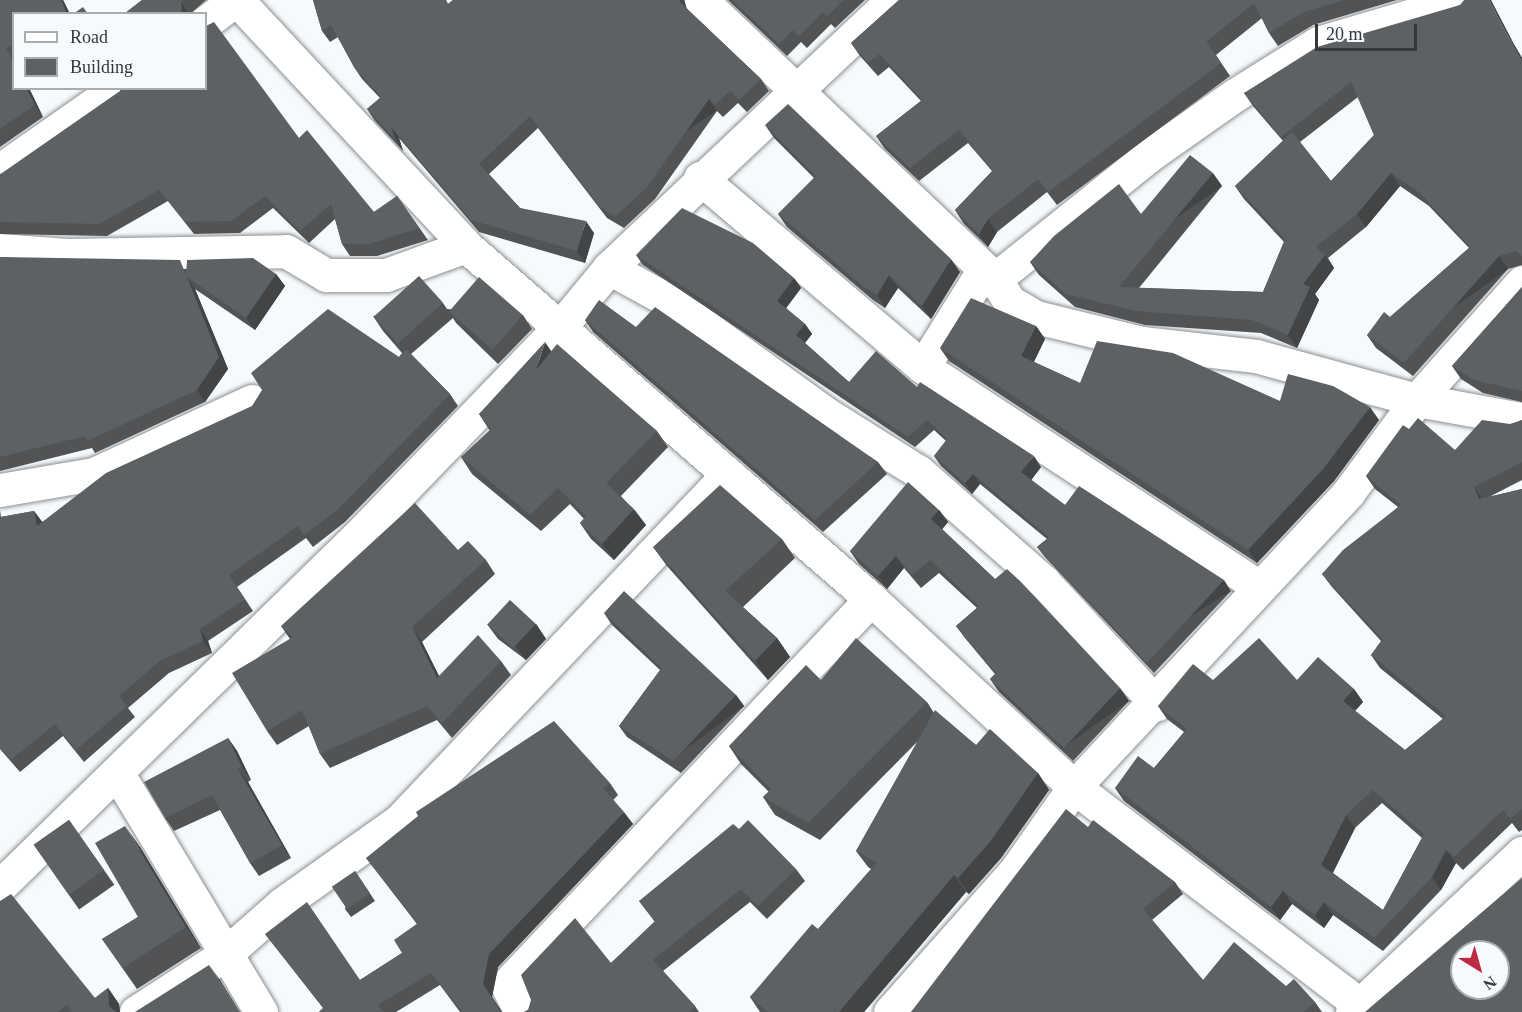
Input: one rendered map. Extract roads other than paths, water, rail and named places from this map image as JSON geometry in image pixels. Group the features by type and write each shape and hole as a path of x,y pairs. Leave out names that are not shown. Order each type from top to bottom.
{"street":[{"path":"207,21 236,0 466,246 562,325 726,476 871,599 1074,787 1356,1008 1522,853"},
{"path":"701,0 798,88 995,279 1010,302 1036,317 1142,343 1256,356 1417,400 1522,419"},
{"path":"0,886 118,774 562,325 609,267 700,178 892,0"},
{"path":"923,367 967,291 976,282 995,279 1151,154 1318,43 1463,0"},
{"path":"0,170 114,90"},
{"path":"700,178 923,367 1258,586"},
{"path":"0,250 67,255 286,251 326,275 386,275 466,246"},
{"path":"609,267 673,303 828,416 918,472 1043,581 1157,704"},
{"path":"890,1012 1016,870 1074,787 1157,704 1258,586 1348,493 1417,400 1522,282"},
{"path":"0,490 94,474 252,400"},
{"path":"136,1012 223,956 282,904 399,821 726,476"},
{"path":"521,1012 509,988 512,979 871,599"},
{"path":"118,774 223,956 261,1012"}]}
